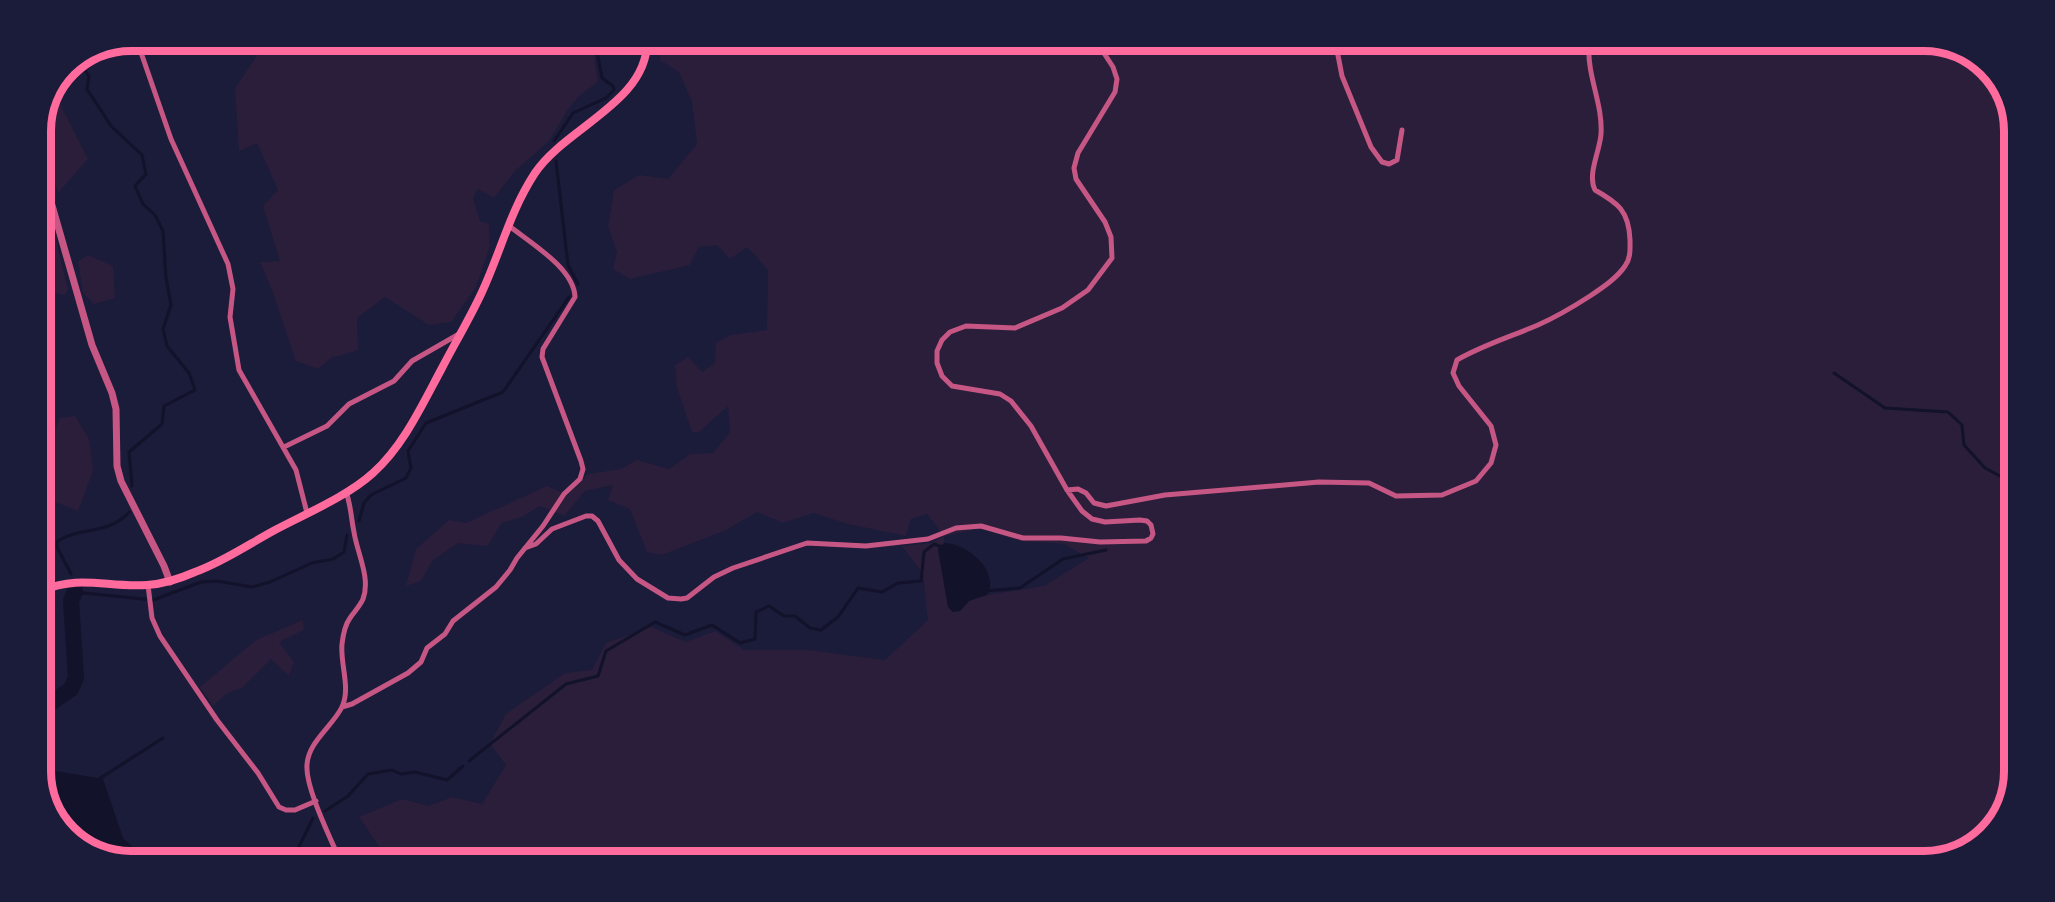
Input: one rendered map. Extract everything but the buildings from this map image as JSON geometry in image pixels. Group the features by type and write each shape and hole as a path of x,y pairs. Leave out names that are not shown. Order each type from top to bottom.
{"main road":[{"path":"51,586 74,581 148,585 170,582 199,571 346,492 372,475 391,454 413,422 483,291 521,195 539,168 559,147 613,104 632,84 642,67 645,51"}],"street":[{"path":"142,51 171,139 228,264 233,289 230,317 239,370 296,470 307,513"},
{"path":"525,548 536,544 552,529 586,516 592,516 598,520 619,561 637,579 668,598 681,599 687,598 714,577 733,568 807,543 866,546 928,539 956,528 981,526 1023,538 1061,538 1100,542 1146,541 1151,538 1153,534 1151,525 1147,521 1105,522 1092,519 1082,511 1067,490 1031,426 1011,401 1000,394 952,386 942,376 937,363 937,351 942,340 950,332 966,326 1015,327 1062,308 1088,290 1112,258 1111,237 1105,222 1076,180 1074,168 1078,153 1115,92 1117,79 1113,66 1103,51"},
{"path":"1337,51 1342,76 1371,147 1382,162 1389,164 1397,160 1402,130"},
{"path":"1067,490 1078,489 1086,493 1094,503 1106,506 1166,495 1319,482 1369,483 1396,496 1442,495 1476,481 1491,463 1496,446 1495,435 1485,416 1459,386 1453,373 1457,360 1475,350 1567,311 1600,289 1620,272 1630,256 1630,236 1621,207 1595,190 1593,185 1601,135 1599,108 1589,67 1589,51"},
{"path":"51,202 92,345 112,393 116,410 117,466 121,481 170,582"},
{"path":"342,707 352,704 408,673 421,662 427,648 445,634 453,621 496,587 510,570 516,558 543,526 564,494 580,478 583,469 542,357 543,349 575,297 575,292 562,268 508,225"},
{"path":"284,447 327,426 349,404 394,381 412,361 460,333"},
{"path":"336,851 316,801 307,774 306,763 310,750 342,707 346,688 342,646 344,631 348,621 363,600 364,573 354,532 351,506 346,492"},
{"path":"148,585 152,618 160,636 217,720 258,773 279,807 295,810 316,801"}],"shaded area":[{"path":"260,51 593,51 598,82 580,95 568,109 549,141 515,171 494,198 478,189 473,198 480,221 489,224 490,246 476,287 451,322 429,325 385,297 357,318 358,350 331,358 318,369 296,361 260,262 280,261 263,206 278,190 257,143 239,151 235,88"},
{"path":"660,51 1924,51 1955,57 1964,62 1981,74 1993,91 2000,105 2004,126 2004,771 1998,802 1993,811 1981,828 1968,838 1950,847 1924,851 386,851 379,846 359,817 402,799 429,806 452,797 482,804 506,765 490,744 506,714 565,673 592,670 606,643 651,627 686,642 715,631 744,650 807,650 885,660 928,620 923,574 902,546 931,543 944,536 927,514 911,519 906,536 848,524 813,513 783,523 757,512 726,530 662,555 647,552 630,509 608,500 613,485 585,491 564,516 540,506 522,517 501,523 488,546 458,543 433,560 421,581 406,586 416,549 449,520 466,523 547,486 568,495 588,474 621,469 637,460 669,469 690,454 713,453 730,432 728,406 699,432 692,432 677,388 675,365 688,357 702,372 715,363 716,343 731,335 767,330 768,270 747,247 730,259 717,245 699,247 690,265 630,279 613,269 617,252 608,227 614,190 639,175 668,179 697,144 692,102 679,72 660,60","holes":["983,528 1019,541 1064,544 1089,558 1044,586 987,595 969,601 960,611 948,607 938,549 944,543 944,536"]},
{"path":"58,99 88,159 58,193 51,168 51,126"},
{"path":"51,237 56,240 68,290 65,295 51,292"},
{"path":"88,255 113,266 115,298 94,304 83,293 78,261"},
{"path":"75,416 89,439 93,471 78,511 51,500 51,432 56,430 59,418"},
{"path":"944,543 959,546 973,554 984,566 990,581 987,595 969,601 960,611 953,612 948,607 938,549"},
{"path":"303,620 304,630 279,642 294,662 289,676 271,659 243,687 226,694 213,706 200,687 256,640"},
{"path":"51,770 103,779 123,838 137,851 100,845 74,828 55,797"}],"waterway":[{"path":"554,141 573,113 606,98 614,90 613,86 602,78 597,51"},
{"path":"83,68 89,76 87,89 111,126 142,155 146,174 135,186 143,204 155,215 163,231 166,278 171,305 163,329 167,346 189,373 195,390 164,406 162,424 129,452 132,486"},
{"path":"556,161 568,265 578,284"},
{"path":"359,521 364,503 371,495 406,478 411,468 408,451 426,423 503,392 569,297"},
{"path":"1834,373 1885,408 1948,412 1962,425 1964,445 1985,468 2004,478"},
{"path":"71,574 57,547 57,542 74,534 103,528 129,512"},
{"path":"74,596 84,593 153,600 201,582 217,581 252,587 270,582 312,563 333,559 344,552 347,535"},
{"path":"469,761 566,684 598,676 606,651 655,622 685,635 712,625 740,643 755,639 756,612 769,606 784,616 795,616 810,628 821,630 838,617 858,588 882,592 898,583 921,581 924,552 934,544 942,547"},
{"path":"985,591 1020,588 1063,559 1106,550"},
{"path":"51,703 71,689 76,678 71,601 75,591"},
{"path":"99,779 163,738"},
{"path":"325,811 348,796 368,774 392,770 401,774 415,772 447,780 463,766"},
{"path":"297,851 313,818"}]}
